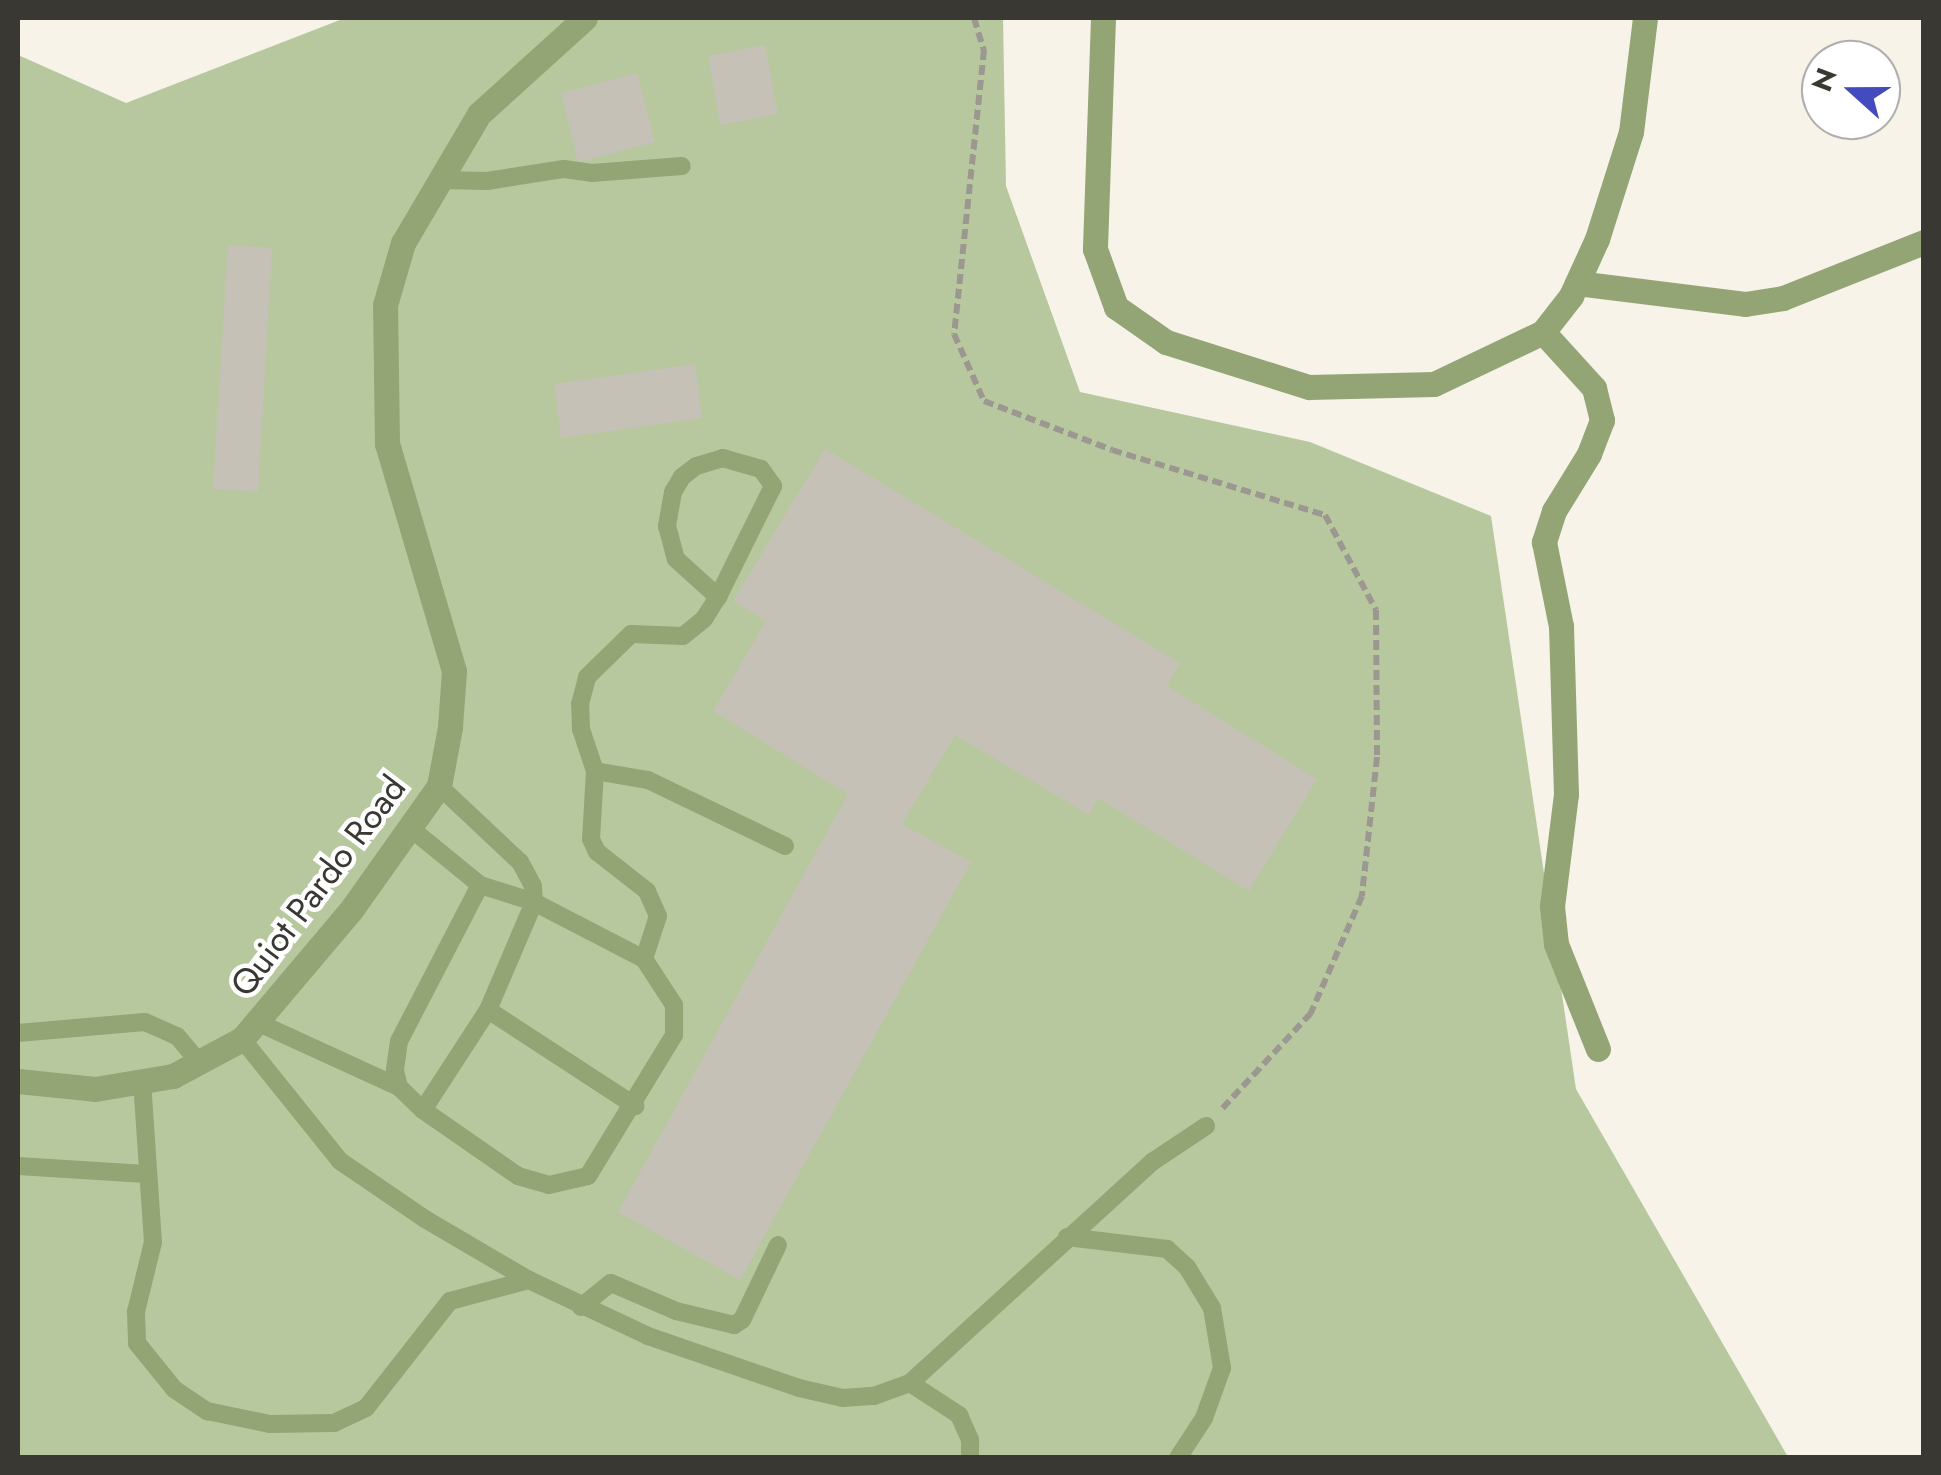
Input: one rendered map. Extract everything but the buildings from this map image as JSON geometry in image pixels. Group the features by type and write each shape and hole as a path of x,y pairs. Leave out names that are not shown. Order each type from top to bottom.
{"street":[{"name":"Quiot Pardo Road","path":"18,1082 95,1089 173,1076 251,1031 351,910 439,786 450,727 454,672 387,444 383,394 385,306 403,242 479,114 585,18"},
{"path":"1103,18 1094,249 1116,307 1166,342 1309,386 1434,384 1543,332 1577,283 1597,238 1631,132 1645,18"},
{"path":"1577,283 1744,304 1783,298 1924,242"},
{"path":"1543,332 1594,388 1602,420 1589,454 1554,511 1544,542 1561,626 1566,794 1552,906 1556,944 1598,1049"}],"lane":[{"path":"440,180 487,181 564,169 592,173 682,166"},
{"path":"644,959 658,916 647,891 596,852 590,816 595,771 581,729 580,704 587,677 631,634 683,636 704,619 718,597 773,486 760,469 723,458 696,466 682,476 673,492 667,526 676,558 718,597"},
{"path":"595,771 648,780 784,846"},
{"path":"423,1110 488,1010 534,902 533,886 520,862 439,786"},
{"path":"251,1031 399,1087 423,1110 518,1176 549,1185 588,1176 635,1106 674,1035 677,1020 662,981 644,959 534,902 480,885 409,828"},
{"path":"399,1087 395,1072 398,1040 480,885"},
{"path":"488,1010 635,1106"},
{"path":"18,1033 145,1022 177,1036 199,1062"},
{"path":"251,1031 340,1161 425,1219 529,1280 648,1336 800,1388 858,1397 910,1382 1152,1162 1206,1126"},
{"path":"142,1081 153,1242 136,1312 137,1342 174,1390 207,1410 270,1424 334,1423 366,1408 450,1301 529,1280"},
{"path":"18,1166 146,1174"},
{"path":"1068,1237 1167,1249 1188,1268 1212,1308 1222,1368 1204,1418 1178,1458"},
{"path":"581,1307 611,1283 676,1312 734,1324 742,1320 778,1246"},
{"path":"910,1382 959,1415 970,1440 970,1458"}],"path":[{"path":"974,18 984,50 954,334 984,401 1112,450 1325,514 1376,610 1377,757 1362,896 1311,1013 1206,1126"}],"green space":[{"path":"345,18 1003,18 1006,186 1080,392 1310,442 1491,516 1576,1089 1788,1457 18,1457 18,55 126,103"}]}
